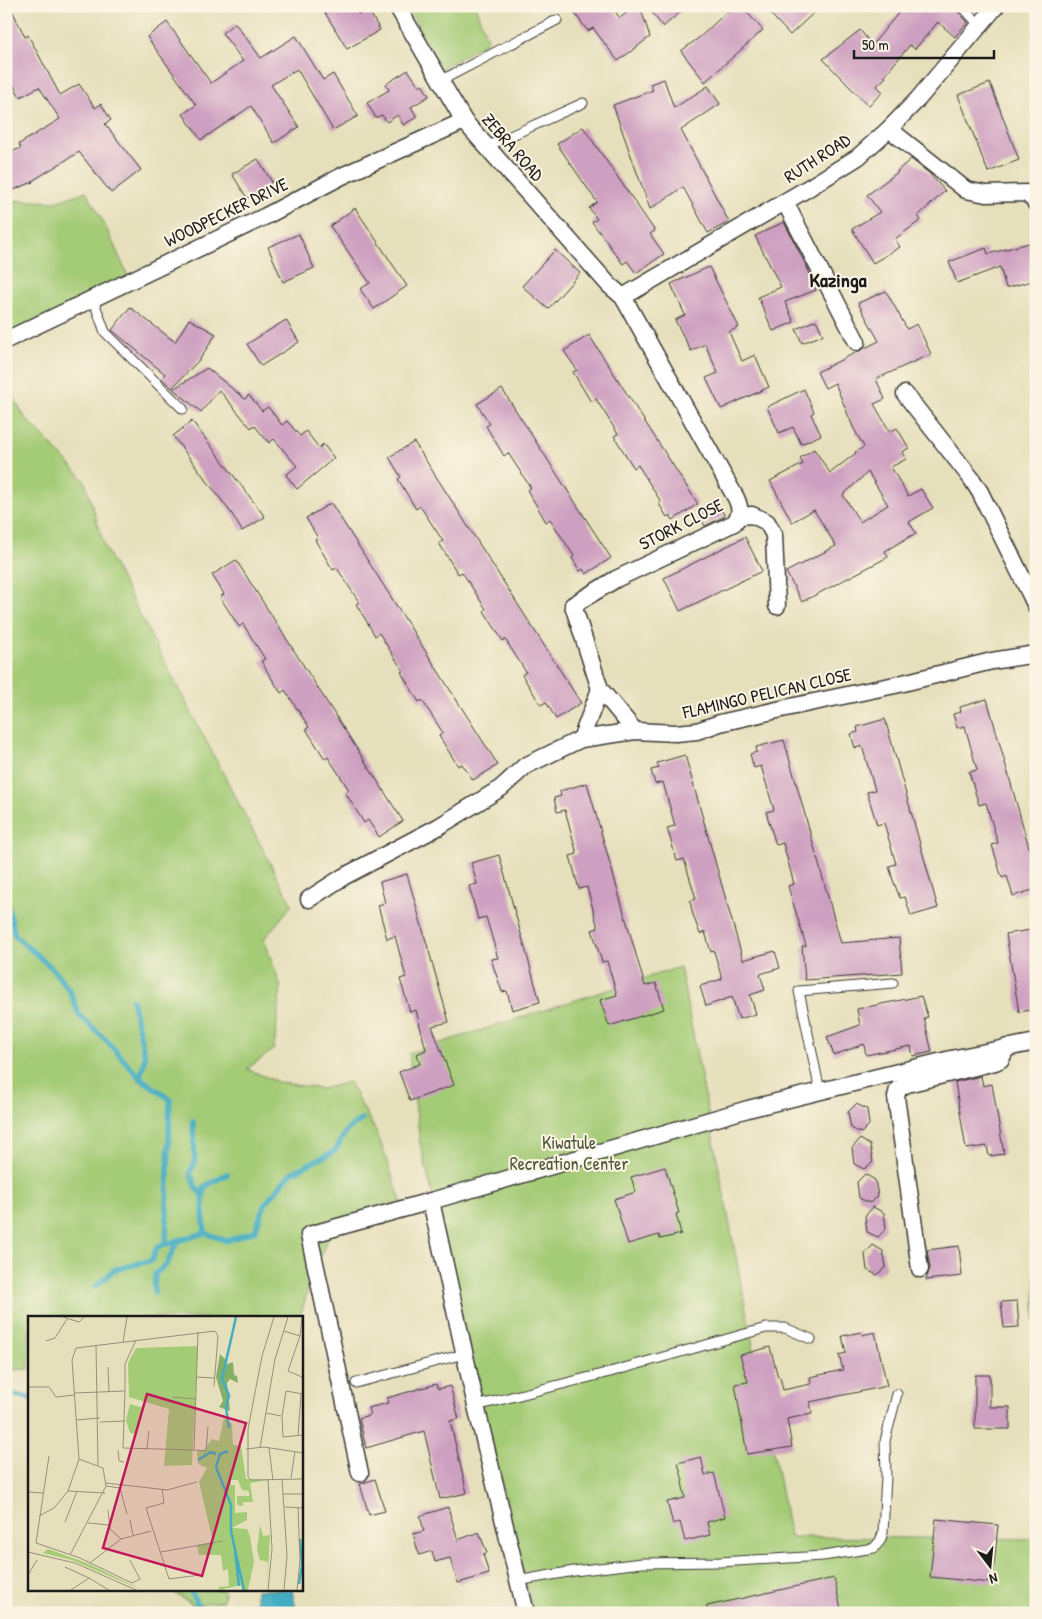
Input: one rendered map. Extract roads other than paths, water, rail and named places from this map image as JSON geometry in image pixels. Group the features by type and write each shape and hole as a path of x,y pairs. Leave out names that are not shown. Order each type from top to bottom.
{"street":[{"name":"ZEBRA ROAD","path":"397,6 464,121 609,285 623,297"},
{"name":"RUTH ROAD","path":"623,297 858,157 918,99 996,6"},
{"name":"WOODPECKER DRIVE","path":"6,340 266,216 342,176 464,121"},
{"path":"889,129 966,190 986,194 1026,194 1036,204"},
{"path":"785,202 857,342"},
{"name":"STORK CLOSE","path":"623,297 740,508 740,516 734,523 616,579 573,605 600,690 635,731"},
{"path":"905,394 972,478 1036,606"},
{"path":"740,516 752,515 767,522 774,535 777,606"},
{"name":"FLAMINGO PELICAN CLOSE","path":"309,899 343,877 438,827 502,788 525,766 581,739 635,731 676,733 697,731 720,723 895,685 992,661 1036,654"},
{"path":"581,739 600,690"},
{"path":"360,1473 309,1235 748,1110 1006,1047 1036,1042"},
{"path":"920,1269 897,1106 896,1097 898,1089 907,1084 1001,1060 1006,1047"},
{"path":"431,1201 464,1354 526,1613"}],"lane":[{"path":"962,6 980,26"},
{"path":"440,81 557,20"},
{"path":"486,148 583,103"},
{"path":"92,299 105,332 183,410"},
{"path":"820,1091 799,990 893,983"},
{"path":"476,1406 610,1372 766,1328 785,1328 811,1339"},
{"path":"356,1383 464,1354"},
{"path":"517,1581 574,1571 642,1563 720,1562 804,1557 874,1548 880,1542 883,1533 886,1476 885,1441 896,1394"}],"water":[{"path":"256,1592 292,1592 297,1613 256,1613"}],"waterway":[{"path":"6,899 15,936 52,968 70,991 79,1015 106,1040 140,1078 170,1099 166,1244 157,1247 152,1260 114,1270 95,1287"},
{"path":"132,1000 145,1057 140,1078"},
{"path":"205,1233 227,1241 255,1231 265,1204 291,1173 335,1151 346,1131 362,1119"},
{"path":"193,1121 195,1163 190,1172 196,1188 203,1196"},
{"path":"166,1244 205,1233 203,1212 204,1187 227,1174"},
{"path":"154,1293 155,1274 167,1264 178,1240"},
{"path":"6,1393 28,1398"},
{"path":"191,1592 202,1613"}],"district":[{"name":"Kazinga","path":"838,279"}],"park label":[{"name":"Kiwatule Recreation Center","path":"569,1152"}]}
